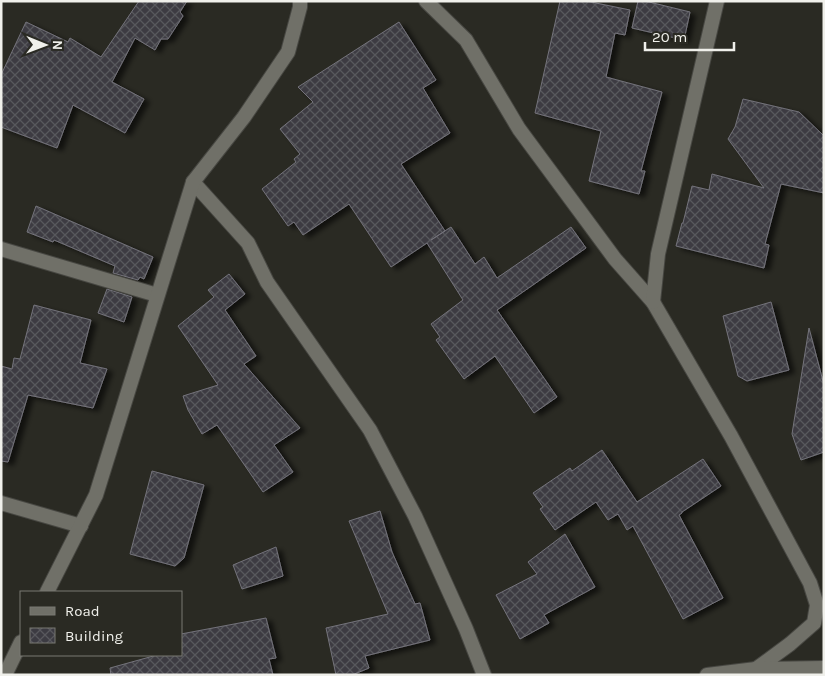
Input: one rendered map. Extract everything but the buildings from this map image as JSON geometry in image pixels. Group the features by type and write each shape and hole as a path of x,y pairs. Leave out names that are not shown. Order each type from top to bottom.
{"street":[{"path":"48,591 96,495 193,182 244,116 288,52 300,8 300,1"},
{"path":"426,1 466,40 519,129 615,259 653,302 731,436 810,583 817,605 814,623 790,644 756,669"},
{"path":"653,302 658,254 717,1"},
{"path":"193,182 248,243 268,282 370,430 416,516 466,629 484,675"},
{"path":"1,249 157,295"},
{"path":"1,503 81,526"},
{"path":"5,675 20,644"},
{"path":"707,675 756,669 824,668"}]}
